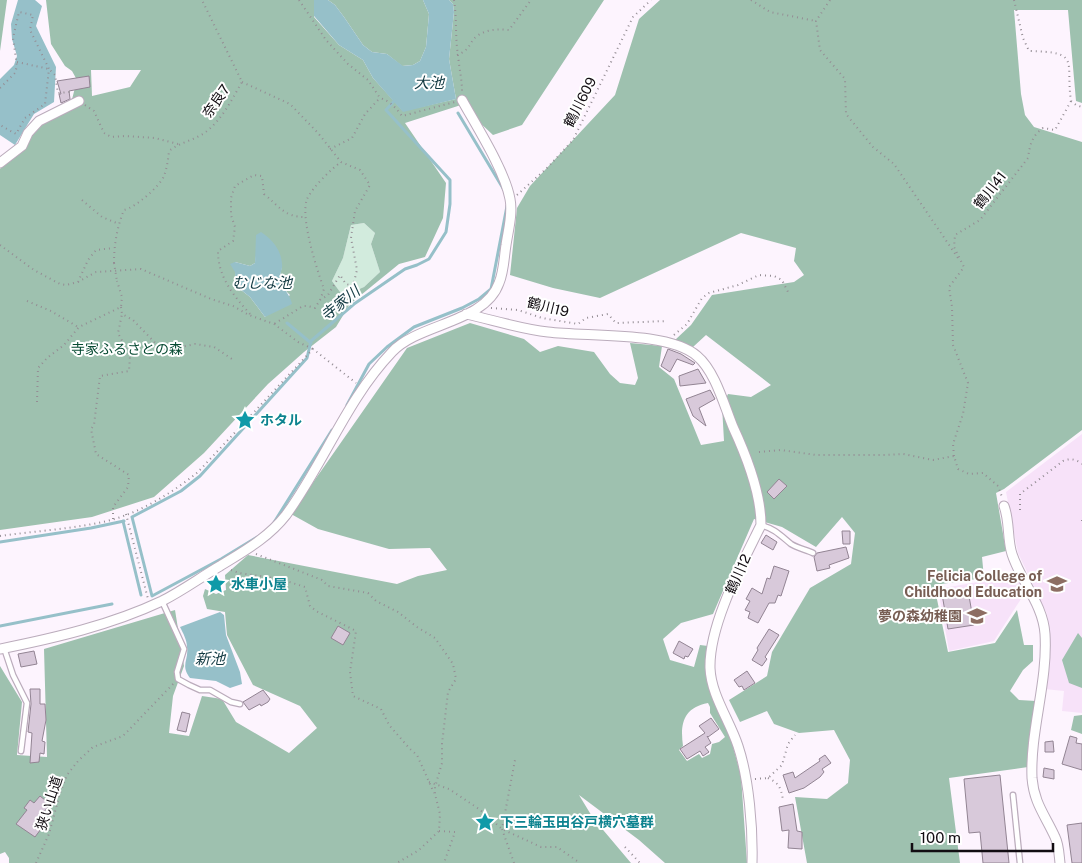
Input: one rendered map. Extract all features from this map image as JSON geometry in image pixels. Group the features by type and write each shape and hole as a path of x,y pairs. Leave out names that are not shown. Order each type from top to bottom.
{"street":[{"path":"2,648 102,625 150,606 266,537 285,515 363,389 391,353 407,339 466,314 492,296 499,284 510,218 510,201 506,184 462,100"},
{"path":"0,163 22,146 28,133 39,121 79,101"},
{"path":"466,314 549,332 638,338 669,343 680,346 697,356 707,368 746,456 761,514 760,525"},
{"path":"1004,506 1012,554 1043,618 1045,636 1043,672 1032,753 1032,778 1035,798 1056,839 1060,863"},
{"name":"鶴川12","path":"752,863 747,780 739,748 713,684 710,667 718,622 728,594 760,525"}],"lane":[{"path":"760,525 770,528 785,537 792,544 813,553"},
{"path":"162,600 184,649 177,672 178,679 189,686 200,690 210,690 232,702 240,704"},
{"path":"2,648 27,703 21,751"},
{"path":"1013,795 1020,863"}],"path":[{"name":"奈良7","path":"178,144 207,131 225,111 242,82 202,0"},
{"path":"299,0 326,40 348,64 368,80 380,98 387,100 402,116 462,100 462,78 458,55 454,0"},
{"path":"458,55 466,51 476,36 492,29 509,30 531,0"},
{"name":"鶴川609","path":"510,201 548,167 573,140 633,17 651,0"},
{"path":"750,0 770,12 816,21"},
{"path":"830,0 816,21 820,50 845,79 846,114 873,147 894,164 964,267 949,287 952,307 953,344 968,383 963,414 953,444 954,456 958,469 968,474 983,473 998,486 1004,506"},
{"path":"1014,0 1023,38 1030,51 1052,51 1063,55 1068,60 1071,101 1076,106 1082,107"},
{"path":"0,88 15,73 17,62 13,38 19,12 33,15 30,30 49,69 55,75 58,93 70,92 79,101"},
{"path":"17,62 49,69"},
{"path":"0,124 16,134 26,118 45,104 49,69"},
{"path":"242,82 290,104 318,133 341,162 360,170 370,186 355,211 351,238 357,270 353,286 346,284 340,275 328,295 320,300"},
{"path":"330,149 352,138 366,114 380,98"},
{"name":"鶴川41","path":"964,267 954,248 955,235 980,220 1028,158 1034,134 1043,128 1055,130 1071,101"},
{"path":"94,111 104,133 111,137 155,138 178,144"},
{"path":"113,519 113,507 128,487 128,476 96,454 91,429 94,425 100,376 129,371 130,356 118,334 122,314 122,297 114,263 114,248 124,210 133,207 163,178 169,151 178,144"},
{"path":"274,324 303,306 315,308 320,300 324,289 305,217 307,199 326,173 341,162"},
{"path":"305,217 294,217 282,211 264,194 262,176 254,176 235,186 231,215 235,227 233,241 218,251 223,280 238,302 251,315 274,324 363,389"},
{"path":"82,200 102,217 119,224"},
{"path":"0,244 34,270 60,284 66,285 78,282 96,272 141,269 210,299 232,306 249,315 263,319"},
{"path":"78,282 88,260 96,250 114,248"},
{"path":"674,335 687,324 702,298 709,293 738,285 759,276 774,276 782,280 789,294"},
{"path":"27,301 51,311 78,327"},
{"path":"37,402 38,368 46,358 64,345 78,327 121,307"},
{"name":"鶴川19","path":"478,307 518,310 542,318 578,324 586,318 608,314 616,323 667,321"},
{"path":"122,314 133,320 163,351 195,344 214,347 235,361"},
{"path":"0,536 113,519 162,498 182,486 198,472 312,350"},
{"path":"759,452 781,450 816,456 903,454 933,460 954,456"},
{"path":"1020,510 1020,494 1063,461 1070,458 1082,464"},
{"path":"126,514 150,606"},
{"path":"246,550 322,580 328,586 368,593 376,601 398,612 435,638 452,664 456,679 448,692 442,744 442,763 435,794"},
{"path":"219,566 239,573 280,579 305,586 310,606 316,611 356,631 350,672 353,696 381,709 390,725 417,755 435,794 440,814 439,831 419,850 397,863"},
{"name":"狭い山道","path":"36,863 49,834 60,793 68,775 78,761 93,747 123,736 178,679"},
{"path":"768,778 782,765 788,744 795,735"},
{"path":"514,863 502,828 515,760"},
{"path":"747,780 768,778 777,782 781,788 784,800"},
{"path":"429,782 449,789 479,809 502,828 541,847 557,847 580,863"},
{"path":"439,831 455,832 444,863"},
{"path":"625,847 640,863"}],"shaded area":[{"name":"Felicia College of Childhood Education","path":"1082,434 1082,713 1062,711 1064,691 1044,689 1049,636 1047,614 1018,553 1006,492"},
{"name":"夢の森幼稚園","path":"1018,575 1026,591 994,641 949,651 938,589"}],"green space":[{"path":"0,0 7,0 0,51"},
{"name":"寺家ふるさとの森","path":"46,0 314,0 314,17 339,45 363,60 373,78 403,111 456,99 449,59 454,12 453,4 449,0 604,0 522,125 493,135 461,105 405,123 446,183 443,218 425,257 399,264 350,304 336,327 268,384 204,453 154,497 92,517 0,530 0,169 21,144 40,116 70,107 77,80 72,71 65,66 51,44","holes":["91,70 141,70 130,87 92,96","364,223 375,233 371,244 380,272 364,287 343,296 332,281 343,258 351,225","256,256 282,266 281,282 290,295 265,317 250,297 236,286 235,262 250,266 255,263"]},
{"path":"328,0 423,0 429,14 426,47 420,61 413,65 402,66 387,54 372,52 363,45 335,5"},
{"path":"660,0 1082,0 1082,103 1076,101 1068,10 1014,10 1021,94 1025,115 1034,127 1082,142 1082,430 1004,489 996,493 1006,551 982,557 984,578 934,585 948,652 995,643 1017,610 1024,645 1033,645 1033,661 1023,670 1010,691 1019,700 1036,701 1028,767 949,778 960,863 807,863 795,797 827,799 848,783 850,760 834,730 799,733 774,724 767,711 740,722 729,700 767,676 772,652 810,588 851,564 855,533 842,517 816,547 782,527 754,519 713,614 681,623 663,639 670,660 694,667 700,645 708,646 706,672 728,728 741,776 747,863 665,863 639,840 579,795 593,818 631,863 9,863 9,858 5,852 0,854 0,666 22,702 17,755 47,757 44,649 175,610 184,666 173,696 169,733 189,736 202,696 222,699 236,722 289,753 317,728 300,706 253,685 227,635 225,612 207,609 203,596 205,589 216,594 226,590 225,575 248,555 397,584 418,576 447,570 430,548 389,549 318,529 291,514 407,348 470,323 524,339 540,352 558,346 594,352 610,374 620,383 635,385 638,378 630,343 662,346 659,367 674,379 701,445 724,441 722,406 728,394 751,397 771,385 706,335 693,347 675,340 691,325 712,295 794,282 804,275 794,261 796,248 741,233 600,298 553,288 510,275 517,208 530,186 615,95 639,19","holes":["708,703 710,713 725,737 719,742 712,744 710,754 702,758 699,754 687,761 679,750 683,746 682,731 685,718 688,713 700,705"]},
{"path":"364,223 375,233 371,244 380,272 364,287 343,296 332,281 343,258 351,225"},
{"path":"1078,633 1082,638 1082,688 1069,683 1062,660"},
{"path":"1082,715 1082,734 1071,730 1074,716"}],"water":[{"path":"18,0 35,0 42,6 36,26 56,67 54,102 34,114 15,145 0,135 0,79 14,65 17,56 12,39 11,24"},
{"name":"大池","path":"314,0 328,0 335,5 363,45 372,52 387,54 403,66 413,65 420,61 426,47 429,14 423,0 449,0 453,4 454,12 449,59 456,99 403,112 373,78 363,60 339,45 314,16"},
{"name":"むじな池","path":"261,232 273,242 280,254 282,266 280,280 292,304 265,317 250,297 236,286 235,272 230,264 235,262 250,266 255,263 256,235"},
{"name":"新池","path":"220,612 224,615 226,635 240,672 242,684 230,688 216,681 190,678 185,666 186,642 180,627"}],"building":[{"path":"89,76 90,87 69,91 70,99 61,103 59,94 61,94 57,81"},
{"path":"668,349 681,354 695,363 693,365 677,359 670,372 661,366"},
{"path":"698,369 706,383 680,386 679,376"},
{"path":"710,390 715,399 699,408 706,426 693,416 686,399"},
{"path":"779,479 787,486 774,499 767,492"},
{"path":"842,531 850,531 850,544 843,544"},
{"path":"766,535 777,542 773,550 761,543"},
{"path":"846,547 849,558 829,565 830,568 817,571 814,557 817,553"},
{"path":"774,566 789,571 781,596 778,595 775,603 769,603 758,623 748,618 750,612 745,610 750,601 746,599 752,588 762,594 767,578 770,579"},
{"path":"968,590 974,625 948,629 942,594"},
{"path":"338,626 350,633 343,645 331,638"},
{"path":"769,629 779,635 765,657 767,659 762,666 752,660"},
{"path":"679,641 693,649 688,657 685,656 684,659 673,653"},
{"path":"34,651 37,664 21,667 18,654"},
{"path":"747,671 755,683 744,690 734,680"},
{"path":"30,689 40,689 40,704 45,704 46,720 42,741 45,742 44,754 40,753 39,762 30,763 32,733 28,732 31,704"},
{"path":"263,690 270,699 268,702 249,710 243,702"},
{"path":"182,712 190,714 186,732 177,730"},
{"path":"711,718 719,729 707,736 711,743 705,747 709,752 703,756 700,751 687,759 680,749 705,733 699,726"},
{"path":"1070,736 1077,738 1076,743 1082,744 1082,770 1062,764"},
{"path":"1053,741 1054,752 1045,752 1045,742"},
{"path":"825,755 831,763 822,769 824,772 820,777 804,788 789,793 783,775 793,772 795,778 820,761 819,759"},
{"path":"1044,768 1054,770 1054,779 1043,777"},
{"path":"1000,775 1009,863 983,863 980,832 969,833 964,779"},
{"path":"40,796 50,804 35,824 41,829 35,837 16,824 27,810 24,808 30,800 34,803"},
{"path":"793,804 797,831 802,832 802,849 788,848 789,830 782,831 779,807"},
{"path":"1082,823 1082,863 1072,863 1067,825"}],"waterway":[{"name":"寺家川","path":"132,517 181,491 200,476 307,358 311,341 354,304 405,269 429,259 446,232 450,204 450,180 386,110 395,100"},
{"path":"458,113 504,190"},
{"path":"347,405 369,364 387,347 414,327 462,308 479,299 491,289 507,206"},
{"path":"287,323 311,343"},
{"path":"273,524 332,430"},
{"path":"132,517 152,596 259,536"},
{"path":"123,521 141,595"},
{"name":"寺家川","path":"0,542 124,521"},
{"path":"0,626 112,604"}],"place":[{"name":"ホタル","path":"245,420"},
{"name":"水車小屋","path":"216,584"},
{"name":"Felicia College of Childhood Education","path":"1057,584"},
{"name":"夢の森幼稚園","path":"977,616"},
{"name":"下三輪玉田谷戸横穴墓群","path":"485,822"}]}
